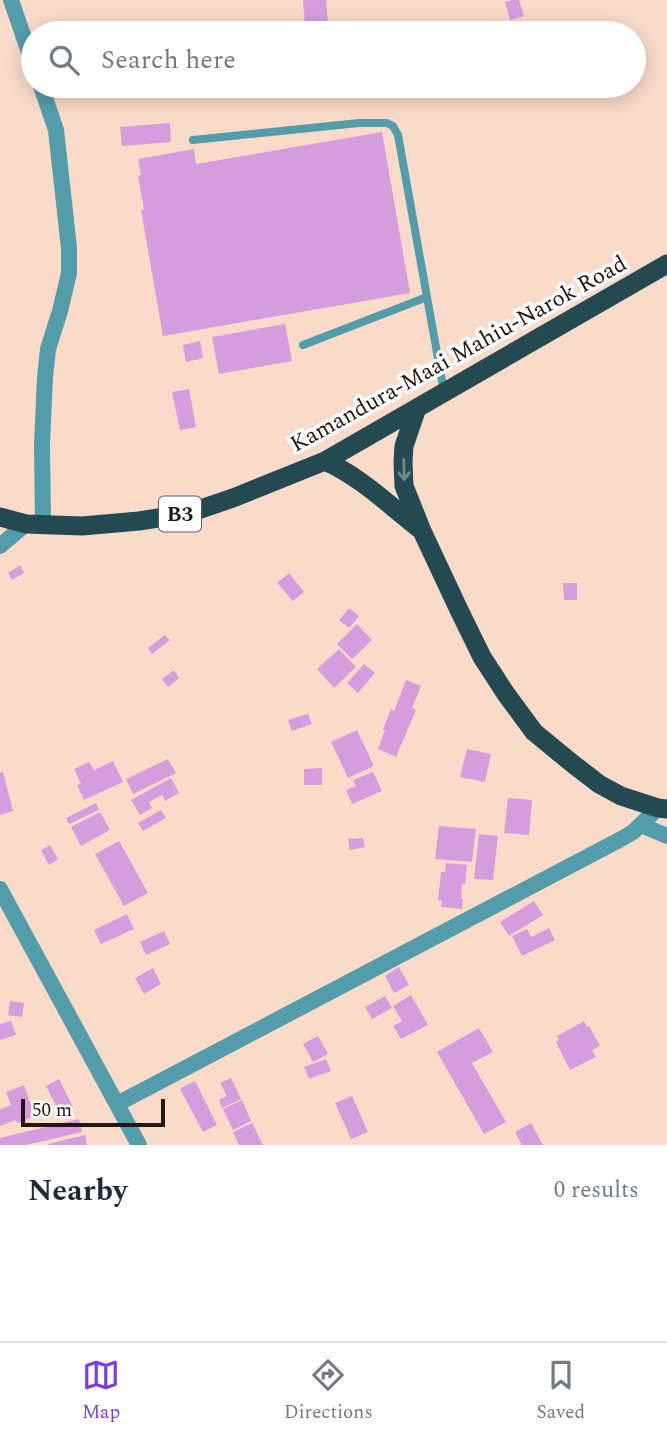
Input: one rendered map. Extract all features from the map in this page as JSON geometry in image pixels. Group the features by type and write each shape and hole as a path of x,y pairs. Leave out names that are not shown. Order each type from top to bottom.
{"highway":[{"name":"Kamandura-Maai Mahiu-Narok Road","path":"0,517 34,524 82,526 139,522 189,513 233,498 325,461 667,264"},
{"path":"417,408 404,446 404,486 458,610 482,657 534,732 599,784 621,796 663,808"},
{"path":"325,461 342,469 372,490 422,531"}],"street":[{"path":"11,0 21,29"},
{"path":"0,546 34,524 48,349 69,273 69,248 56,130 45,98"},
{"path":"117,1104 623,838 663,808"},
{"path":"641,825 667,836"},
{"path":"0,889 139,1145"}],"lane":[{"path":"193,140 359,123 387,122 393,126 398,135 444,392"},
{"path":"303,345 427,297"}],"building":[{"path":"303,0 326,0 328,21 305,21"},
{"path":"519,0 524,16 510,20 505,2"},
{"path":"170,123 171,142 122,146 120,127"},
{"path":"382,132 410,293 163,336 141,210 144,209 138,159 194,149 196,164"},
{"path":"285,324 292,361 219,374 212,337"},
{"path":"200,341 203,358 186,362 183,345"},
{"path":"189,389 196,427 180,430 172,392"},
{"path":"20,565 24,573 12,580 8,573"},
{"path":"289,573 304,592 293,601 277,583"},
{"path":"563,583 577,583 577,600 564,600"},
{"path":"349,608 359,616 349,628 339,620"},
{"path":"357,624 372,640 352,659 337,644"},
{"path":"165,635 170,640 152,654 148,648"},
{"path":"339,649 356,667 334,688 317,669"},
{"path":"364,664 375,673 358,693 347,683"},
{"path":"174,670 179,678 168,687 162,679"},
{"path":"406,680 421,686 412,708 416,710 396,757 378,749 391,709 394,711"},
{"path":"308,714 312,724 292,731 288,720"},
{"path":"357,730 374,766 348,778 331,742"},
{"path":"467,749 491,754 485,782 460,777"},
{"path":"168,759 176,773 133,794 126,779"},
{"path":"113,761 123,782 84,800 74,769 89,762 94,770"},
{"path":"322,768 322,785 304,785 304,769"},
{"path":"3,772 13,811 0,815 0,773"},
{"path":"373,772 382,791 352,804 346,790 356,786 353,780"},
{"path":"171,778 179,793 165,801 162,795 149,802 152,808 140,815 131,800"},
{"path":"508,798 532,800 529,835 504,833"},
{"path":"96,803 99,810 69,824 66,818"},
{"path":"161,810 166,818 143,831 138,823"},
{"path":"100,812 110,830 81,846 71,827"},
{"path":"439,826 476,829 472,862 435,859"},
{"path":"479,834 498,836 493,880 474,879"},
{"path":"363,838 365,847 350,850 348,839"},
{"path":"119,841 148,893 124,906 95,854"},
{"path":"50,845 58,859 49,865 41,850"},
{"path":"446,863 467,865 465,884 462,884 462,909 441,907 442,901 438,900 441,872 445,872"},
{"path":"534,901 543,915 509,936 500,922"},
{"path":"127,914 134,929 101,944 94,930"},
{"path":"549,928 555,940 522,956 512,936 527,929 531,937"},
{"path":"164,931 170,944 146,955 140,942"},
{"path":"399,967 409,985 394,993 385,976"},
{"path":"153,968 161,984 144,994 135,978"},
{"path":"411,995 428,1025 401,1039 393,1026 402,1021 393,1006"},
{"path":"385,996 392,1008 372,1019 365,1007"},
{"path":"10,1001 24,1003 22,1017 8,1015"},
{"path":"11,1021 16,1035 0,1040 0,1024"},
{"path":"584,1021 600,1046 592,1050 596,1057 570,1070 556,1042 559,1040 557,1036"},
{"path":"479,1028 493,1052 472,1063 506,1122 484,1134 437,1052"},
{"path":"318,1036 328,1054 313,1062 303,1044"},
{"path":"326,1059 331,1071 309,1079 304,1067"},
{"path":"231,1078 241,1099 222,1108 219,1100 227,1096 220,1083"},
{"path":"59,1079 73,1107 60,1113 46,1086"},
{"path":"195,1081 217,1125 203,1132 180,1089"},
{"path":"24,1085 35,1116 0,1126 0,1109 11,1105 6,1092"},
{"path":"352,1096 368,1132 351,1139 335,1103"},
{"path":"242,1100 251,1121 233,1130 223,1109"},
{"path":"79,1119 82,1132 26,1145 0,1145 0,1138"},
{"path":"252,1123 263,1145 239,1145 233,1132"},
{"path":"531,1123 543,1145 522,1145 515,1132"},
{"path":"85,1135 87,1145 48,1144"}]}
